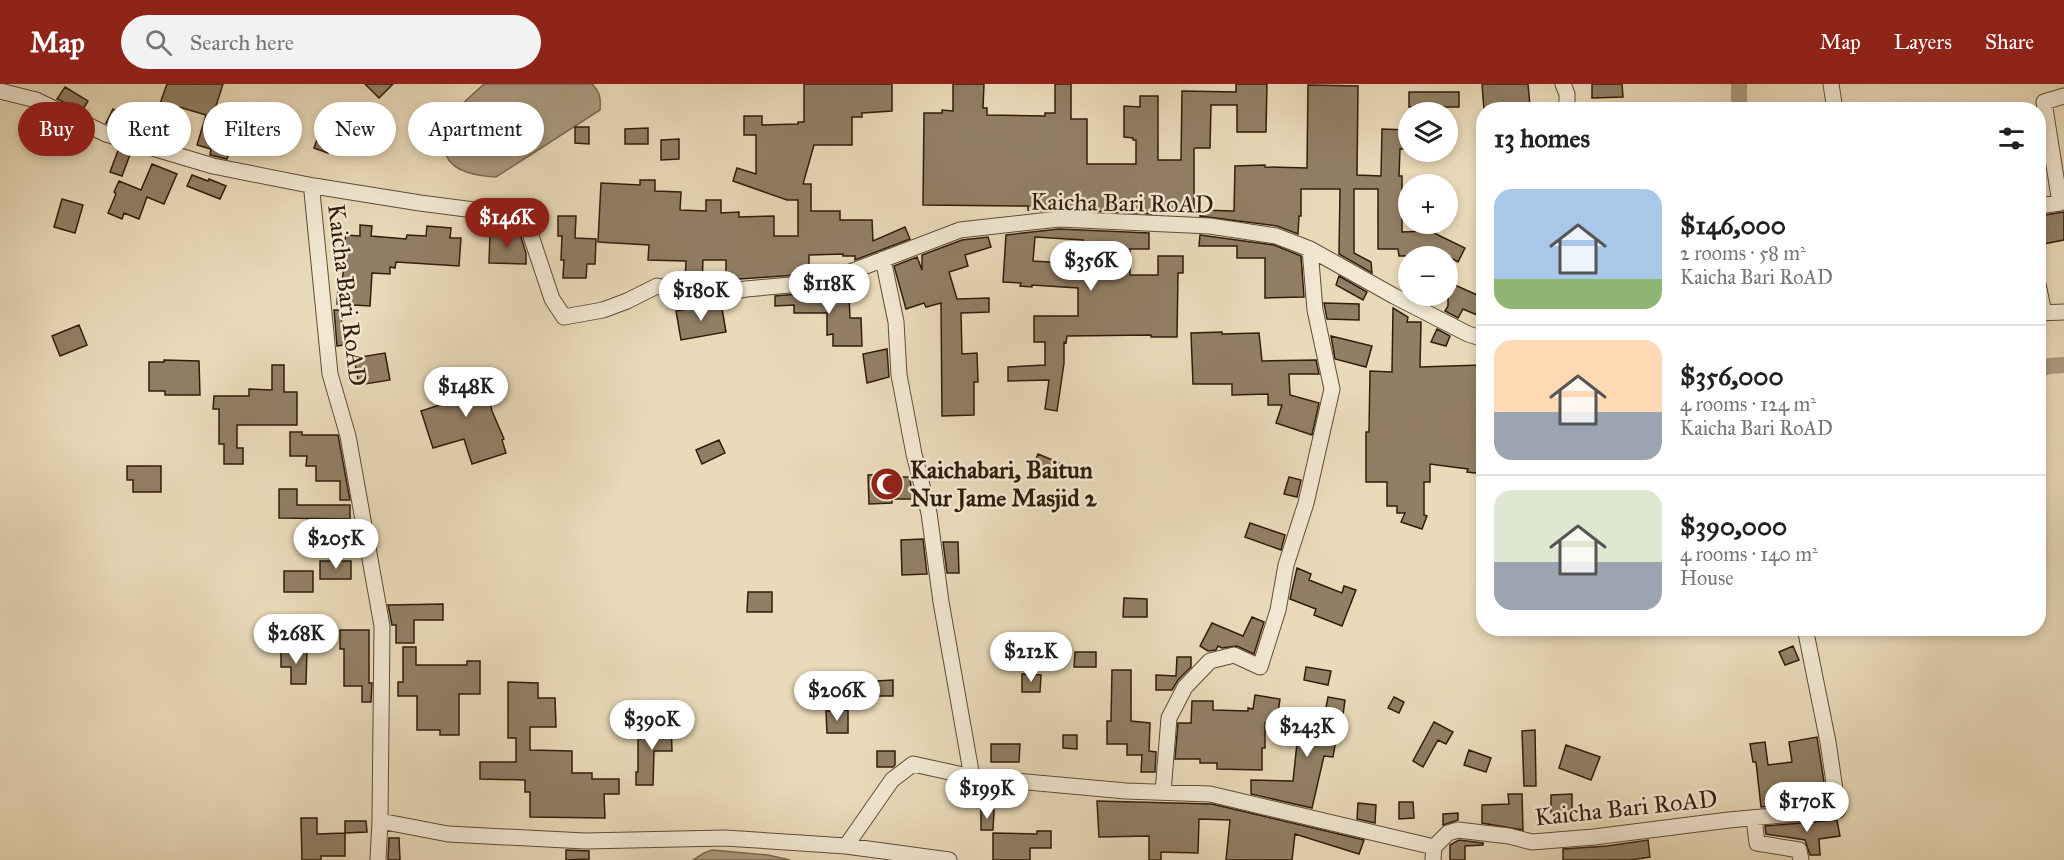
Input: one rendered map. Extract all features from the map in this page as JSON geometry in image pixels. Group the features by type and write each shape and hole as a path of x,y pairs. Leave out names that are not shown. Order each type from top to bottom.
{"street":[{"path":"1563,84 1567,102"},
{"path":"1831,84 1834,102"},
{"path":"0,91 36,100 106,134 213,166 314,186"},
{"path":"2044,102 2064,96"},
{"path":"2046,113 2062,203 2046,205"},
{"name":"Kaicha Bari RoAD","path":"378,860 382,626 348,436 330,374 312,192 314,186 521,216 529,230 552,299 564,317 603,310 657,286 705,296 746,289 824,282 960,230 1059,219 1210,226 1275,236 1310,249 1394,296 1476,336"},
{"path":"1163,792 1169,718 1185,687 1210,661 1234,655 1260,667 1278,610 1286,565 1306,503 1332,389 1315,310 1310,249"},
{"path":"883,258 896,322 898,375 929,513 941,602 972,777"},
{"path":"2046,313 2064,312"},
{"name":"Kaicha Bari RoAD","path":"1433,853 1448,833 1458,830 1509,836 1532,842 1838,810 1828,742 1807,636"},
{"path":"846,846 892,780 913,764 972,777 1210,794 1433,853"},
{"path":"1754,818 1757,843 1799,850 1801,860"},
{"path":"380,821 448,834 585,841 725,838 846,846 950,860"}],"shaded area":[{"path":"484,84 592,84 599,96 600,110 544,146 544,102 464,102"},
{"path":"446,156 529,156 496,177 460,170"},
{"path":"712,850 768,855 790,860 693,860"}],"building":[{"path":"167,84 223,84 217,102 203,102 203,114 191,111 191,102 161,102"},
{"path":"365,84 393,84 379,98"},
{"path":"804,84 892,84 892,111 862,113 862,117 852,117 852,145 814,145 803,184 811,184 811,211 840,211 840,220 872,220 873,241 905,227 910,239 855,260 855,256 843,256 843,254 809,255 809,274 726,280 726,260 703,260 702,285 685,282 686,261 648,260 649,245 598,242 601,183 640,185 640,180 655,180 655,191 681,192 680,210 706,211 706,200 721,200 721,213 739,212 739,217 774,216 774,236 798,236 798,200 787,200 733,181 737,168 756,174 756,135 744,135 744,116 762,116 762,125 804,122"},
{"path":"953,84 984,84 983,108 987,108 987,115 1045,116 1045,113 1055,113 1055,84 1071,84 1071,119 1087,119 1087,164 1136,164 1136,140 1124,137 1124,106 1140,107 1140,96 1158,96 1158,160 1181,160 1182,91 1236,92 1236,84 1267,84 1266,132 1237,132 1237,105 1211,105 1210,148 1194,149 1194,209 1151,209 1151,214 1059,209 1042,211 1028,210 1028,206 923,205 924,113 953,111"},
{"path":"1482,84 1528,84 1530,102 1483,102"},
{"path":"1592,84 1622,84 1623,97 1592,98"},
{"path":"1308,85 1358,86 1357,175 1381,176 1382,129 1398,130 1398,234 1436,234 1465,248 1458,262 1458,246 1398,246 1398,249 1378,249 1378,189 1354,189 1354,253 1371,262 1372,273 1339,254 1340,189 1301,189 1298,234 1277,226 1200,216 1200,210 1234,211 1235,166 1265,165 1265,167 1307,168"},
{"path":"65,87 88,101 63,102 57,99"},
{"path":"1409,92 1459,92 1459,107 1458,102 1409,102"},
{"path":"203,125 203,147 197,145"},
{"path":"575,127 589,127 589,144 575,143"},
{"path":"648,128 648,144 625,144 625,129"},
{"path":"679,139 679,159 661,160 661,140"},
{"path":"116,156 130,156 122,176 110,172"},
{"path":"152,164 177,174 164,204 147,197 139,219 124,213 122,219 108,213 119,181 141,190"},
{"path":"192,175 226,186 220,199 187,186"},
{"path":"62,199 83,205 75,233 54,227"},
{"path":"2064,212 2064,240 2046,243 2046,215"},
{"path":"558,216 576,216 575,238 596,239 595,264 587,264 586,278 563,278 564,260 561,260 562,236 558,236"},
{"path":"360,225 372,226 371,236 406,239 407,235 426,236 427,226 451,228 450,238 461,238 459,266 396,262 395,268 390,267 390,274 372,273 370,306 337,304 338,287 342,287 344,259 340,258 341,239 345,240 346,235 360,236"},
{"path":"1059,229 1149,233 1149,249 1130,249 1130,275 1158,275 1158,256 1183,256 1183,273 1178,273 1177,337 1067,336 1066,343 1064,342 1064,363 1057,411 1045,409 1049,380 1008,381 1008,367 1045,365 1045,342 1034,342 1034,316 1078,316 1078,288 1032,285 1032,287 1020,286 1021,283 1003,282 1006,235","holes":["1035,237 1083,240 1081,264 1033,261"]},
{"path":"490,233 520,234 526,253 526,264 489,263"},
{"path":"1200,235 1274,245 1301,256 1304,297 1265,298 1265,258 1237,258 1237,246 1199,246"},
{"path":"988,237 991,247 965,255 968,266 949,272 957,299 989,298 989,312 961,313 962,354 977,353 978,382 974,382 974,415 942,416 941,303 926,307 924,303 906,309 894,266 917,257 922,270 922,255 962,240"},
{"path":"1339,276 1367,292 1363,300 1336,285"},
{"path":"1458,286 1476,294 1476,315 1463,309 1458,318 1445,311 1448,306 1458,306"},
{"path":"810,293 810,296 849,295 850,318 861,318 862,346 833,346 833,334 827,335 827,313 794,313 794,305 775,306 775,296"},
{"path":"721,303 726,332 681,340 676,311"},
{"path":"1324,303 1359,304 1359,320 1327,319"},
{"path":"1393,308 1408,317 1407,322 1421,322 1420,367 1476,365 1476,473 1467,472 1468,469 1430,464 1430,482 1424,482 1424,515 1427,516 1422,529 1401,522 1405,513 1397,513 1397,506 1387,506 1387,482 1366,482 1366,432 1369,432 1370,371 1392,372"},
{"path":"334,310 341,310 344,345 337,346"},
{"path":"79,325 87,345 60,356 52,336"},
{"path":"1437,329 1450,336 1446,346 1431,342"},
{"path":"1222,332 1222,334 1259,333 1262,361 1316,360 1319,374 1289,374 1290,395 1319,403 1312,435 1276,423 1282,405 1268,405 1268,394 1232,395 1232,384 1193,384 1191,333"},
{"path":"1331,336 1372,346 1366,367 1335,359"},
{"path":"887,349 889,377 867,383 863,354"},
{"path":"385,353 390,380 359,385 354,358"},
{"path":"164,360 199,361 200,395 165,395 165,391 149,391 149,362 164,362"},
{"path":"272,365 284,365 284,392 297,392 297,425 237,425 237,448 243,448 243,464 224,464 224,444 219,444 219,409 213,409 214,396 249,396 249,389 272,390"},
{"path":"481,369 492,411 504,439 502,440 506,453 472,464 464,439 433,448 421,411 446,403 439,382"},
{"path":"290,432 302,432 302,435 338,435 350,500 340,500 340,481 316,481 316,466 306,466 307,456 290,456"},
{"path":"719,440 725,453 702,464 696,450"},
{"path":"1038,454 1062,464 1056,479 1032,469"},
{"path":"127,466 161,466 161,492 133,492 133,480 127,480"},
{"path":"891,474 891,477 910,477 912,499 892,499 892,503 869,504 868,475"},
{"path":"1289,477 1301,480 1297,497 1284,494"},
{"path":"279,489 297,489 297,505 350,505 350,519 279,518"},
{"path":"1250,523 1285,535 1281,550 1245,537"},
{"path":"923,539 927,574 902,575 901,540"},
{"path":"943,542 958,542 959,573 947,573"},
{"path":"320,561 351,561 351,579 320,579"},
{"path":"1297,568 1311,574 1309,580 1342,593 1344,586 1356,590 1342,626 1314,615 1316,609 1290,599"},
{"path":"284,571 313,571 313,592 284,592"},
{"path":"748,592 772,592 772,612 747,612"},
{"path":"1124,598 1147,599 1147,617 1123,617"},
{"path":"443,604 443,620 414,620 414,643 396,643 396,625 392,625 388,605"},
{"path":"1252,617 1264,622 1254,654 1237,646 1222,648 1218,646 1216,650 1208,651 1200,646 1212,623 1243,636"},
{"path":"340,630 369,630 371,702 362,702 362,686 344,686 344,649 340,649"},
{"path":"1793,646 1799,660 1785,665 1779,652"},
{"path":"403,647 416,647 416,665 467,665 467,661 480,661 480,694 459,694 459,735 440,735 440,730 417,730 417,696 398,696 398,682 403,682"},
{"path":"281,650 307,650 306,684 291,684 291,667 281,667"},
{"path":"1075,652 1096,652 1096,667 1074,667"},
{"path":"1177,657 1191,657 1191,667 1172,690 1156,690 1156,675 1176,676"},
{"path":"1306,667 1331,671 1328,685 1304,680"},
{"path":"1112,670 1131,670 1131,721 1150,723 1149,751 1156,752 1155,772 1141,772 1142,755 1127,755 1127,744 1107,744 1107,721 1111,721"},
{"path":"1022,674 1041,675 1040,692 1022,692"},
{"path":"893,680 893,696 876,696 876,681"},
{"path":"508,682 538,683 538,698 555,698 556,727 530,727 530,750 572,751 572,773 592,773 592,779 619,779 619,794 604,794 605,818 530,817 530,792 525,792 525,780 480,779 480,762 516,762 516,738 508,738"},
{"path":"836,687 853,687 853,699 837,700"},
{"path":"1255,695 1280,699 1276,725 1265,723 1262,770 1217,769 1217,763 1200,763 1200,759 1175,759 1178,723 1191,723 1192,701 1213,701 1213,710 1248,711 1248,708 1253,709"},
{"path":"1328,697 1345,700 1341,729 1338,728 1333,757 1324,756 1312,808 1251,794 1251,780 1293,781 1300,715 1324,718"},
{"path":"1394,697 1404,702 1399,713 1388,708"},
{"path":"848,710 848,733 827,733 826,711"},
{"path":"1434,722 1453,732 1446,744 1438,740 1423,767 1413,761"},
{"path":"657,723 671,723 672,751 654,751 653,785 636,785 638,729 657,729"},
{"path":"1535,730 1536,786 1524,786 1522,731"},
{"path":"1063,735 1077,735 1077,749 1063,748"},
{"path":"1817,737 1827,801 1761,807 1756,762 1753,762 1750,744 1765,742 1768,765 1792,762 1789,742"},
{"path":"991,744 1020,744 1019,762 991,762"},
{"path":"1566,745 1600,757 1591,780 1559,768"},
{"path":"1469,750 1491,758 1486,772 1464,765"},
{"path":"877,751 895,751 895,765 877,767"},
{"path":"983,788 1002,790 1002,802 983,801"},
{"path":"1508,794 1522,794 1523,830 1482,823 1482,805 1509,804"},
{"path":"1572,794 1572,814 1551,814 1551,795"},
{"path":"1097,801 1212,804 1364,840 1359,854 1295,834 1292,860 1226,860 1230,820 1199,819 1198,853 1161,852 1161,860 1149,860 1149,836 1099,837"},
{"path":"1399,802 1413,802 1414,818 1399,819"},
{"path":"1358,803 1376,805 1375,823 1357,819"},
{"path":"981,810 994,810 993,830 981,830"},
{"path":"1458,813 1458,820 1443,825 1443,814"},
{"path":"301,818 317,818 317,834 345,833 345,856 321,856 321,860 302,860"},
{"path":"1837,820 1840,836 1819,839 1820,855 1810,855 1805,840 1766,834 1765,826"},
{"path":"345,821 366,821 367,832 345,833"},
{"path":"1037,831 1051,831 1051,848 1030,848 1030,860 993,860 993,833 1037,834"},
{"path":"389,838 399,838 400,860 388,860"},
{"path":"1459,840 1483,843 1483,845 1465,846 1465,860 1450,860 1450,845"},
{"path":"1648,840 1650,857 1630,860 1563,860 1563,849"},
{"path":"566,850 589,851 589,859 566,860"}],"waterway":[{"path":"1739,84 1739,102"},
{"path":"2046,367 2064,365"}],"place":[{"name":"Kaichabari, Baitun Nur Jame Masjid 2","path":"887,484"}]}
